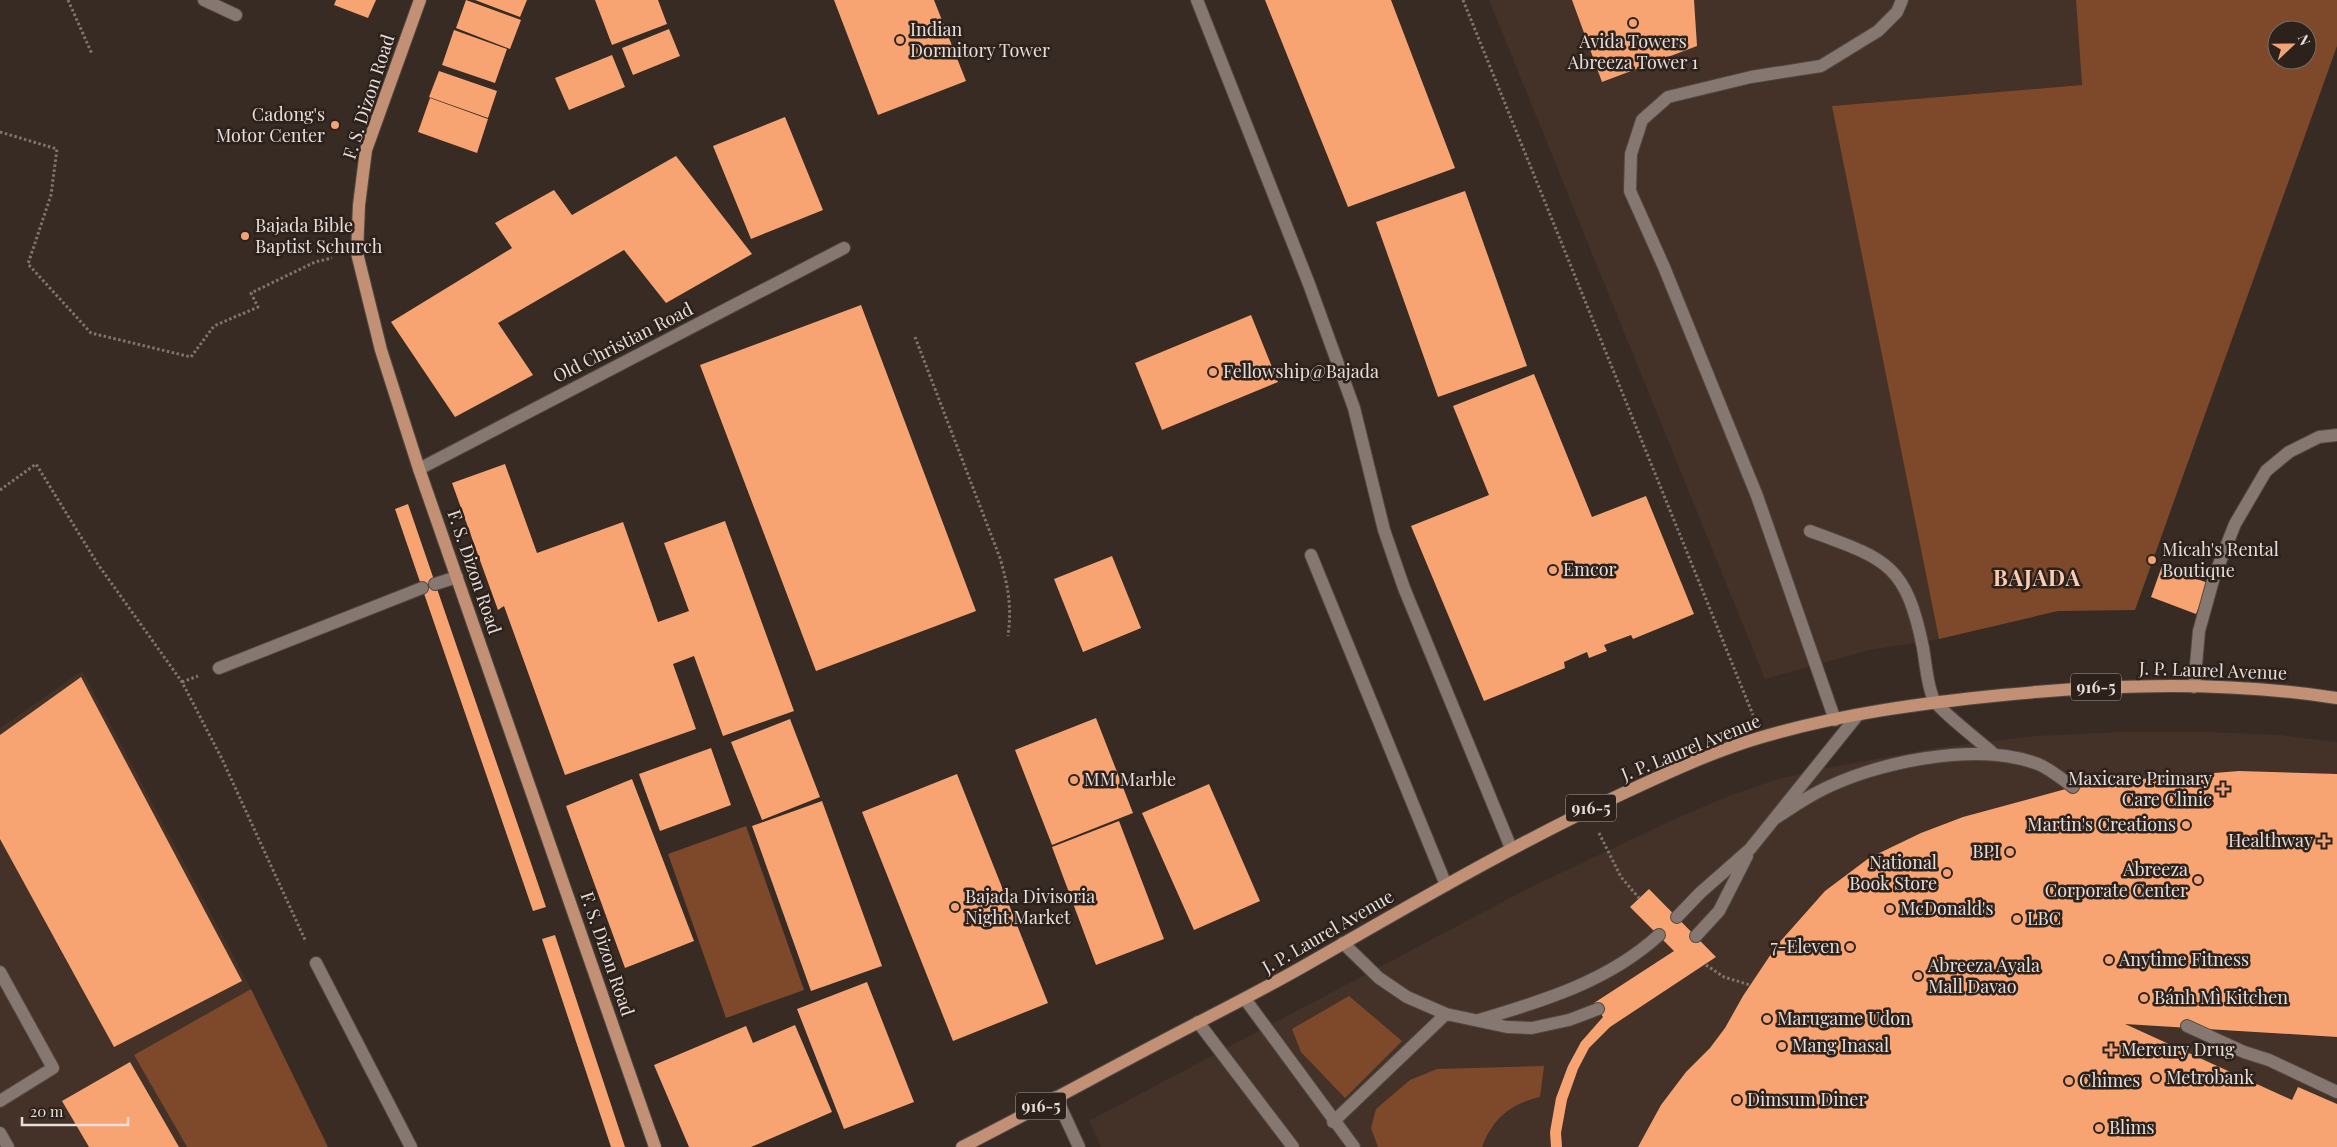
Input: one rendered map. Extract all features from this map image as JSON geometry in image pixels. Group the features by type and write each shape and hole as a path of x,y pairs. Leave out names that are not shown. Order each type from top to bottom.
{"main road":[{"name":"F. S. Dizon Road","path":"420,0 366,150 359,205 357,253 381,350 419,468 655,1147"},
{"name":"J. P. Laurel Avenue","path":"962,1147 1245,999 1511,848 1588,810 1690,764 1762,737 1835,720 1934,702 2132,685 2284,690 2337,698"}],"street":[{"path":"204,0 236,15"},
{"path":"1196,0 1336,357 1354,408 1384,530 1404,588 1511,848"},
{"path":"1835,720 1757,496 1664,267 1630,192 1631,154 1642,120 1668,97 1751,77 1822,66 1878,31 1897,12 1902,0"},
{"name":"Old Christian Road","path":"419,468 844,248"},
{"path":"2194,687 2199,631 2214,577 2235,524 2266,471 2289,452 2319,437 2337,435"},
{"path":"1810,531 1863,551 1887,565 1903,584 1917,617 1934,702 1994,754"},
{"path":"1311,555 1446,885"},
{"path":"435,584 457,577"},
{"path":"219,668 422,588"},
{"path":"1677,917 1700,893 1750,849 1856,716"},
{"path":"1774,820 1816,793 1846,780 1882,769 1956,754 1994,754 2039,765 2073,787"},
{"path":"1696,936 1719,911 1750,849"},
{"path":"1477,1021 1527,1006 1602,976 1641,951 1659,936"},
{"path":"1343,943 1379,978 1407,997 1446,1014 1507,1027 1532,1028 1569,1020 1598,1009"},
{"path":"316,963 412,1147"},
{"path":"0,972 53,1068 0,1101"},
{"path":"1245,999 1333,1122 1354,1147"},
{"path":"1333,1122 1446,1014"},
{"path":"1198,1022 1293,1147"},
{"path":"2187,1026 2244,1052 2269,1060 2337,1092"},
{"path":"1056,1097 1079,1147"},
{"path":"0,1133 8,1147"}],"path":[{"path":"68,0 92,54"},
{"path":"1462,0 1762,737"},
{"path":"0,132 57,149 51,195 28,264 91,333 191,357 214,326 258,308 251,294 315,262 357,253"},
{"path":"915,337 1000,558 1007,584 1011,612 1008,636"},
{"path":"0,490 36,464 97,563 182,682 222,759 316,963"},
{"path":"1588,810 1613,863 1625,882 1640,898"},
{"path":"1706,965 1724,977 1750,985"}],"shaded area":[{"path":"1489,0 2076,0 2082,85 1833,106 1939,639 1869,650 1765,679"},
{"path":"2076,0 2337,0 2337,46 2135,610 2058,611 1939,639 1832,106 2082,85"},
{"path":"82,671 251,989 134,1055 187,1147 0,1147 0,728"},
{"path":"2121,732 2208,732 2281,735 2337,742 2337,1147 1101,1147 1089,1121 1525,890 1679,817 1729,796 1775,780 1822,769 1936,748 2034,736"},
{"path":"746,826 804,990 726,1018 668,854"},
{"path":"251,989 328,1147 187,1147 134,1055"},
{"path":"1349,996 1402,1041 1345,1098 1301,1052 1292,1029"},
{"path":"1544,1066 1540,1097 1511,1108 1497,1120 1482,1147 1378,1147 1371,1128 1376,1109 1410,1080 1437,1069"}],"building":[{"path":"336,0 376,0 368,18 334,5"},
{"path":"466,0 521,20 510,49 456,28"},
{"path":"475,0 527,0 520,17"},
{"path":"595,0 658,0 667,24 612,45"},
{"name":"Indian Dormitory Tower","path":"834,0 934,0 966,81 878,115"},
{"path":"1265,0 1391,0 1455,168 1348,207"},
{"name":"Avida Towers Abreeza Tower 1","path":"1572,0 1694,0 1697,46 1602,82"},
{"path":"669,29 680,56 633,75 622,48"},
{"path":"454,30 507,49 495,83 442,65"},
{"path":"612,55 625,87 569,110 555,78"},
{"path":"439,71 497,91 488,118 429,97"},
{"path":"430,98 488,119 477,153 418,132"},
{"path":"785,117 823,210 751,239 713,146"},
{"path":"676,156 752,254 666,303 624,250 498,323 533,375 455,417 391,322 512,248 495,223 554,190 572,215"},
{"path":"1465,191 1527,366 1438,397 1376,222"},
{"path":"861,305 976,611 816,671 700,365"},
{"path":"1251,315 1278,382 1162,430 1135,363"},
{"name":"Emcor","path":"1534,374 1592,517 1646,496 1694,614 1633,639 1631,635 1604,645 1607,651 1589,658 1587,652 1564,662 1565,668 1484,701 1411,526 1489,495 1453,406"},
{"path":"505,464 537,553 623,522 658,622 689,611 664,543 725,521 794,711 723,736 694,656 673,664 696,729 565,775 504,606 498,610 452,483"},
{"path":"408,504 546,907 533,911 395,509"},
{"path":"1112,556 1141,628 1083,652 1054,579"},
{"path":"2162,566 2208,583 2196,614 2151,597"},
{"path":"81,677 242,981 114,1047 0,839 0,735"},
{"path":"1096,718 1133,813 1052,845 1015,750"},
{"path":"790,719 820,797 762,820 731,742"},
{"path":"711,748 731,805 660,831 639,774"},
{"name":"Abreeza Ayala Mall Davao","path":"2239,771 2337,774 2337,1037 2125,1024 2292,1100 2298,1087 2337,1104 2337,1147 1638,1147 1661,1105 1686,1072 1710,1048 1725,1028 1743,996 1777,945 1825,891 1869,858 1921,833 1963,817 2073,787 2103,782"},
{"name":"Bajada Divisoria Night Market","path":"957,774 1048,1003 953,1041 862,812"},
{"path":"632,779 694,941 625,968 566,806"},
{"path":"1209,784 1260,901 1194,930 1142,813"},
{"path":"822,801 882,966 811,991 752,826"},
{"path":"1119,821 1164,939 1096,965 1052,847"},
{"path":"1649,889 1716,957 1610,1027 1589,1048 1578,1069 1567,1100 1561,1133 1562,1147 1551,1147 1550,1132 1556,1098 1568,1066 1581,1042 1603,1017 1594,1003 1674,951 1630,907"},
{"path":"555,935 625,1147 611,1147 542,939"},
{"path":"867,982 914,1102 844,1129 797,1009"},
{"path":"795,1025 832,1112 751,1147 689,1147 654,1065 746,1026 753,1043"},
{"path":"130,1062 179,1147 89,1147 62,1101"}],"place":[{"name":"Avida Towers Abreeza Tower 1","path":"1633,23"},
{"name":"Indian Dormitory Tower","path":"900,40"},
{"name":"Cadong's Motor Center","path":"335,125"},
{"name":"Bajada Bible Baptist Schurch","path":"245,236"},
{"name":"Fellowship@Bajada","path":"1213,372"},
{"name":"Micah's Rental Boutique","path":"2152,560"},
{"name":"Emcor","path":"1553,570"},
{"name":"MM Marble","path":"1074,780"},
{"name":"Maxicare Primary Care Clinic","path":"2223,789"},
{"name":"Martin's Creations","path":"2186,825"},
{"name":"Healthway","path":"2324,841"},
{"name":"BPI","path":"2010,852"},
{"name":"National Book Store","path":"1947,873"},
{"name":"Abreeza Corporate Center","path":"2198,880"},
{"name":"Bajada Divisoria Night Market","path":"955,907"},
{"name":"McDonald's","path":"1890,909"},
{"name":"LBC","path":"2017,919"},
{"name":"7-Eleven","path":"1850,947"},
{"name":"Anytime Fitness","path":"2109,960"},
{"name":"Abreeza Ayala Mall Davao","path":"1918,976"},
{"name":"Bánh Mì Kitchen","path":"2144,998"},
{"name":"Marugame Udon","path":"1767,1019"},
{"name":"Mang Inasal","path":"1782,1046"},
{"name":"Mercury Drug","path":"2111,1050"},
{"name":"Metrobank","path":"2156,1078"},
{"name":"Chimes","path":"2069,1081"},
{"name":"Dimsum Diner","path":"1737,1100"},
{"name":"Blims","path":"2099,1128"}],"district":[{"name":"BAJADA","path":"2037,578"}]}
